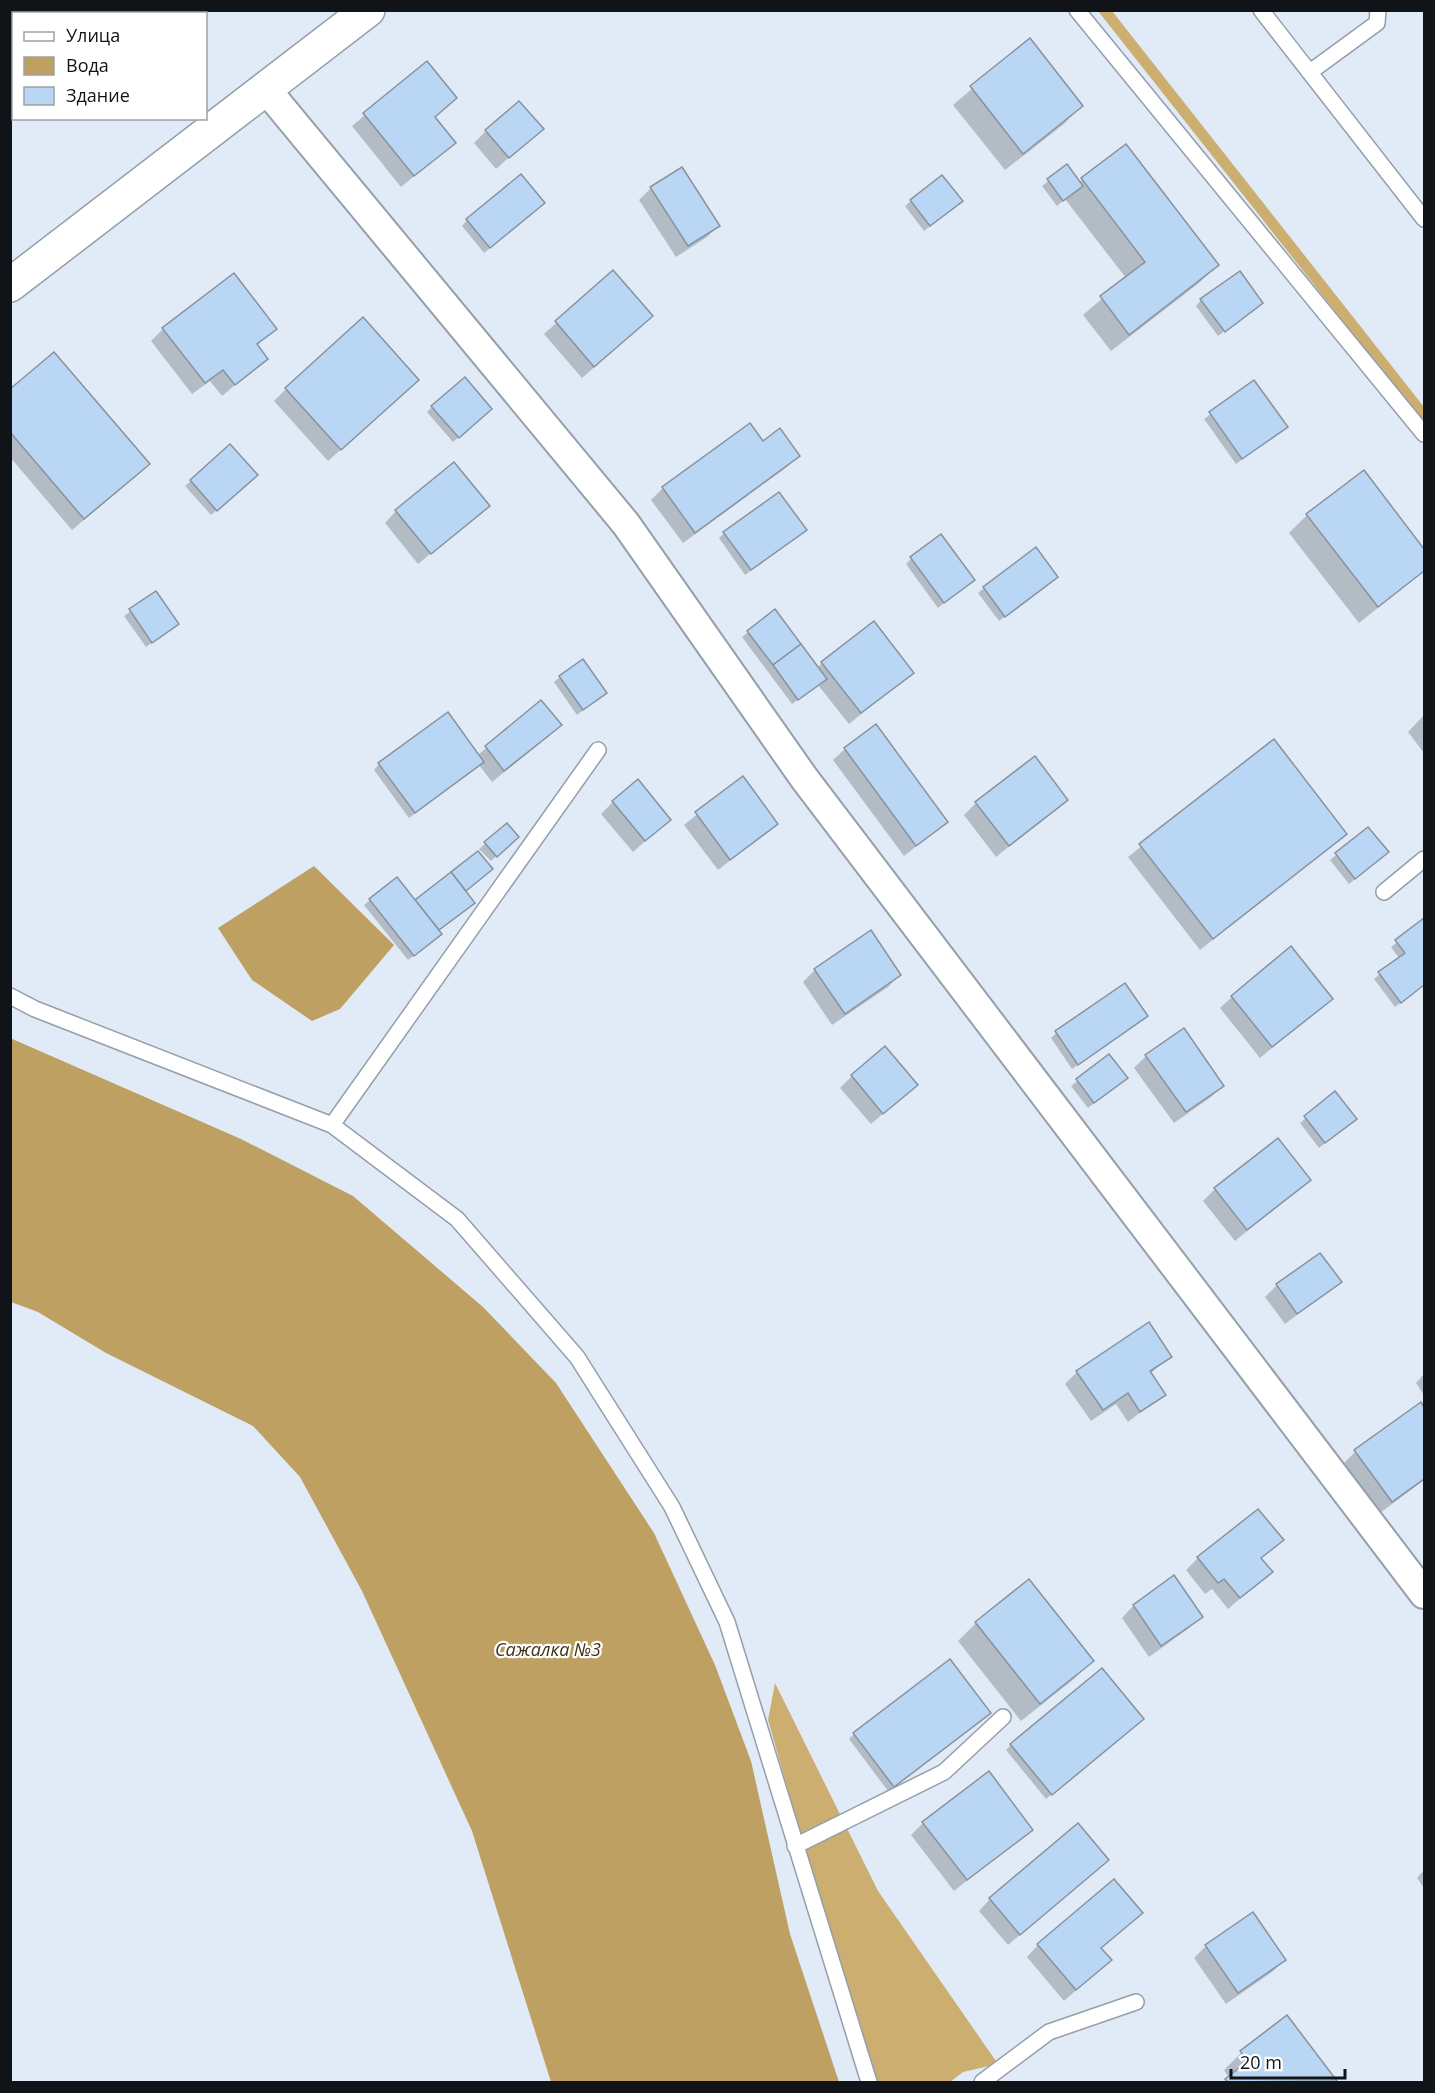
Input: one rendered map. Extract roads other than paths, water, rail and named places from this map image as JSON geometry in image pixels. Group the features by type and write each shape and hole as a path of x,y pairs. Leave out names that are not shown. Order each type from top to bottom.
{"street":[{"path":"10,285 368,10"},
{"path":"265,88 626,524 804,778 1425,1594"}],"lane":[{"path":"1077,10 1425,434"},
{"path":"1261,10 1425,219"},
{"path":"1310,72 1377,23 1378,10"},
{"path":"332,1125 598,750"},
{"path":"1384,892 1425,859"},
{"path":"10,996 35,1009 332,1125 457,1220 577,1357 672,1506 727,1622 869,2082"},
{"path":"795,1846 944,1772 1003,1717"},
{"path":"982,2082 1049,2032 1136,2002"}],"water":[{"path":"314,866 394,945 340,1009 312,1021 252,980 218,928"},
{"name":"Сажалка №3","path":"10,1038 241,1139 353,1196 483,1307 556,1383 654,1533 715,1665 751,1761 790,1934 839,2082 551,2082 472,1831 362,1591 300,1477 253,1426 106,1353 38,1312 11,1302"}]}
